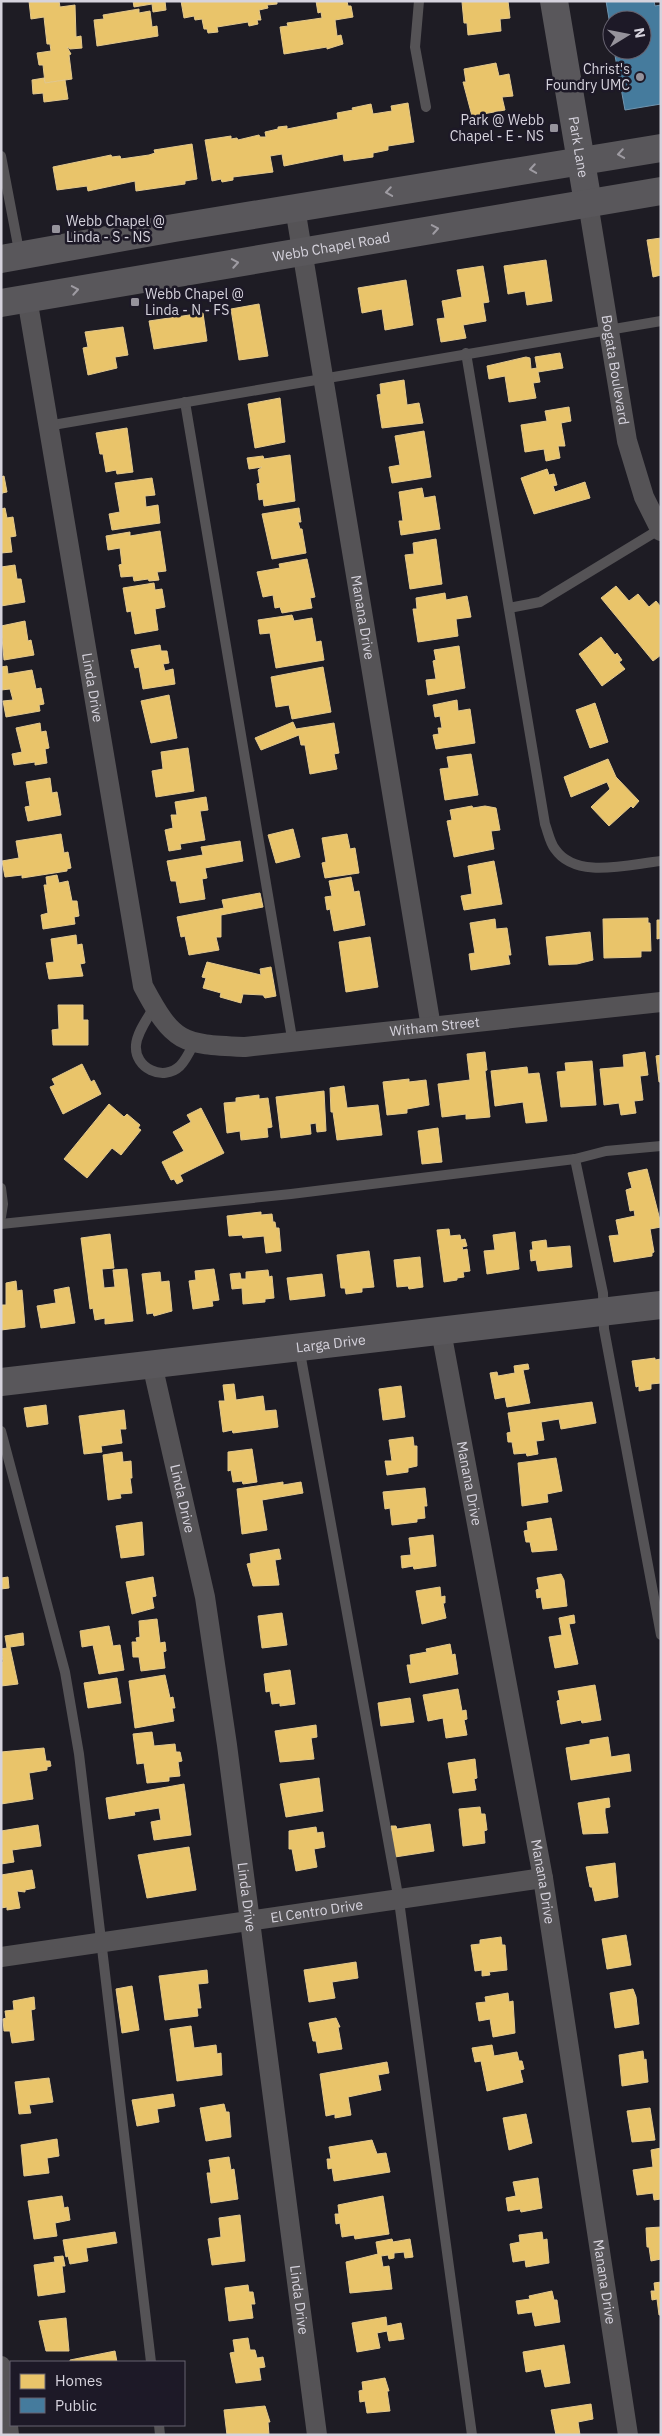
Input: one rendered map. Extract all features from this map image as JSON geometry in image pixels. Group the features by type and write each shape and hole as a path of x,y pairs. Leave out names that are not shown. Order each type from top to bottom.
{"main road":[{"name":"Park Lane","path":"554,1 588,203"},
{"path":"14,300 10,258 296,208 661,148"},
{"name":"Webb Chapel Road","path":"14,300 661,191"},
{"name":"Larga Drive","path":"1,1382 661,1305"}],"street":[{"name":"Bogata Boulevard","path":"588,203 627,441 638,480 660,530"},
{"name":"Manana Drive","path":"296,208 431,1027"},
{"name":"Linda Drive","path":"14,300 47,426 143,986 160,1018 180,1038 201,1044"},
{"name":"Witham Street","path":"201,1044 245,1047 293,1044 661,1002"},
{"name":"Manana Drive","path":"441,1331 544,1878 628,2435"},
{"name":"Linda Drive","path":"152,1364 205,1597 227,1745 317,2435"},
{"name":"El Centro Drive","path":"1,1957 544,1878"},
{"path":"1,2366 10,2435"}],"lane":[{"path":"419,1 415,47 426,107"},
{"path":"1,156 10,258"},
{"path":"47,426 324,377 661,321"},
{"path":"466,353 545,824 554,849 568,863 593,868 661,861"},
{"path":"185,402 293,1044"},
{"path":"509,608 540,602 660,530"},
{"path":"154,1007 137,1039 136,1047 137,1056 148,1069 164,1074 172,1071 201,1044"},
{"path":"1,1224 292,1194 575,1159 606,1151 661,1146"},
{"path":"575,1159 603,1293 604,1329 661,1636"},
{"path":"1,1188 3,1204 1,1216"},
{"path":"299,1347 399,1900 472,2435"},
{"path":"1,1431 65,1672 79,1754 151,2361"}],"building: Homes":[{"path":"29,1 59,1 60,7 75,5 76,37 81,36 82,48 70,49 67,47 71,54 69,55 72,79 45,83 43,65 39,65 37,53 51,51 50,44 47,44 44,17 31,19"},
{"path":"133,1 165,1 166,10 153,12 152,4 134,7"},
{"path":"181,1 277,1 277,4 267,5 268,8 259,10 261,20 257,20 258,24 249,26 248,22 217,27 218,32 208,33 207,29 204,29 202,19 195,20 194,16 184,18"},
{"path":"316,1 347,1 348,6 351,6 353,17 335,20 337,36 341,35 343,44 327,49 327,47 284,54 280,27 288,26 287,23 322,18 321,12 318,13"},
{"path":"508,1 510,18 500,19 501,31 468,35 467,23 464,23 462,2"},
{"path":"139,9 139,13 150,11 152,27 157,26 158,36 97,46 94,20 104,19 103,15"},
{"path":"496,63 499,76 509,74 513,96 502,97 505,110 472,116 463,82 466,82 464,69"},
{"path":"44,78 45,83 65,80 68,99 44,102 43,93 33,94 32,80"},
{"path":"408,103 414,142 388,146 388,150 373,153 373,157 344,161 343,154 284,166 282,154 270,156 273,172 233,177 233,180 222,182 221,179 212,181 205,140 231,136 231,139 237,138 238,140 259,135 260,137 266,137 265,132 278,129 278,127 287,126 287,129 338,119 337,113 353,110 352,108 371,104 373,114 392,111 391,106"},
{"path":"192,144 197,179 185,181 185,184 136,191 135,181 88,191 87,186 57,190 53,167 111,155 112,157 120,156 121,159 149,155 155,153 154,150"},
{"path":"661,238 661,275 653,277 647,240"},
{"path":"546,260 552,301 527,305 525,291 508,294 504,266"},
{"path":"483,266 489,302 483,303 486,321 463,325 466,338 441,342 437,319 445,318 442,301 462,297 457,270"},
{"path":"406,280 413,325 385,330 382,309 362,313 358,288"},
{"path":"259,304 268,356 239,360 231,309"},
{"path":"203,313 207,341 154,349 149,321"},
{"path":"123,327 128,355 115,357 117,368 88,375 83,348 88,347 85,332"},
{"path":"560,353 563,368 538,372 540,382 533,383 536,398 509,402 505,376 489,379 487,366 526,357 530,358 531,369 537,368 535,357"},
{"path":"404,380 407,405 419,403 423,423 382,428 377,395 381,394 380,384"},
{"path":"280,398 285,442 255,448 248,404"},
{"path":"569,407 571,421 561,423 565,446 558,446 560,458 546,461 544,449 525,452 521,425 547,421 545,411"},
{"path":"127,428 133,472 117,474 116,470 106,472 103,454 100,454 96,433"},
{"path":"424,431 431,477 392,483 389,467 400,465 395,436"},
{"path":"290,455 295,501 264,506 263,499 259,500 257,484 260,483 258,470 262,467 249,469 247,458 263,456 264,459"},
{"path":"547,469 549,475 554,474 557,485 553,486 555,492 585,482 590,498 534,514 521,478"},
{"path":"4,476 7,492 2,493 1,497 1,477"},
{"path":"152,478 155,495 145,496 146,507 158,505 160,523 112,530 109,514 120,512 115,483"},
{"path":"422,488 424,498 435,496 440,529 401,535 399,521 403,521 399,492"},
{"path":"5,508 7,518 13,517 16,536 10,537 12,552 1,553 1,509"},
{"path":"299,508 301,522 298,522 300,529 302,529 306,553 272,559 262,514"},
{"path":"160,531 166,571 157,572 159,580 134,581 133,576 121,577 119,565 122,564 120,548 108,550 106,536 130,532 130,536"},
{"path":"436,539 442,584 410,589 405,555 414,554 413,543"},
{"path":"307,559 315,597 310,598 312,608 282,613 280,607 275,608 273,595 263,597 257,572 280,568 279,564"},
{"path":"15,565 17,579 21,579 25,602 1,606 1,567"},
{"path":"154,583 155,590 162,589 165,607 155,609 158,630 135,634 131,611 127,612 123,588"},
{"path":"616,586 629,601 638,594 649,607 656,601 661,607 661,655 653,661 601,598"},
{"path":"445,593 446,600 467,596 471,617 456,619 458,636 418,642 413,609 417,609 416,598"},
{"path":"292,615 294,621 312,618 316,642 321,641 324,660 276,668 270,633 260,634 258,620"},
{"path":"25,621 28,641 31,640 34,655 4,660 1,626"},
{"path":"601,637 615,655 617,653 622,660 619,662 625,669 602,686 579,654"},
{"path":"160,645 161,651 167,651 169,663 163,664 165,671 173,669 175,684 143,689 139,667 135,668 131,650"},
{"path":"459,646 465,688 428,695 426,680 436,679 433,661 436,660 434,650"},
{"path":"7,666 8,674 32,670 36,689 41,688 44,704 39,705 40,711 6,717 3,701 13,700 10,689 1,690 1,667"},
{"path":"323,667 331,712 292,719 289,705 276,707 271,677"},
{"path":"169,695 177,738 151,743 141,701"},
{"path":"457,700 458,711 470,709 475,743 436,749 433,735 439,734 438,728 442,728 440,716 435,717 433,705"},
{"path":"595,703 608,742 590,748 576,710"},
{"path":"293,722 296,729 334,723 339,753 334,754 337,769 310,774 305,745 301,745 299,735 261,750 255,738"},
{"path":"40,723 41,732 46,731 49,748 45,749 47,763 35,765 35,762 14,765 12,754 22,752 16,728"},
{"path":"188,748 194,791 156,797 152,771 163,769 161,752"},
{"path":"471,754 478,795 445,800 440,769 449,768 447,757"},
{"path":"608,759 616,777 639,801 633,808 631,806 609,826 591,807 610,789 607,782 571,797 564,777"},
{"path":"50,778 52,793 57,792 61,815 28,821 25,807 30,806 26,782"},
{"path":"206,797 208,810 200,811 205,840 180,844 181,849 169,851 165,830 173,828 171,815 177,815 175,802"},
{"path":"472,806 473,808 485,806 496,808 500,830 491,831 494,849 454,857 447,821 452,820 450,810"},
{"path":"293,829 300,857 276,863 268,835"},
{"path":"61,834 64,853 68,852 71,868 67,869 67,871 22,878 22,875 5,877 2,861 19,858 16,841"},
{"path":"347,834 350,849 355,848 359,873 325,878 322,863 326,862 322,838"},
{"path":"240,841 243,861 205,868 207,878 202,879 205,899 180,903 176,881 171,881 167,861 203,855 201,847"},
{"path":"494,861 502,904 464,910 461,896 472,894 468,866"},
{"path":"57,875 59,883 68,881 72,901 77,901 79,916 74,917 75,924 43,929 41,915 48,913 44,885 47,885 46,877"},
{"path":"351,877 354,892 359,891 365,925 334,931 330,909 327,910 325,897 332,896 329,881"},
{"path":"260,893 263,907 221,915 221,937 216,937 219,950 189,955 185,936 181,937 177,917 224,908 222,900"},
{"path":"648,918 648,923 650,923 651,951 641,951 641,957 604,958 603,919"},
{"path":"495,919 496,929 507,928 511,955 508,955 510,964 471,970 469,954 475,953 470,923"},
{"path":"657,920 661,920 661,938 657,939"},
{"path":"590,932 593,960 577,964 549,965 546,937"},
{"path":"76,935 77,945 82,944 85,963 80,964 83,976 49,979 46,963 54,962 51,939"},
{"path":"370,937 378,987 346,992 339,942"},
{"path":"207,962 261,975 260,969 271,967 276,996 265,998 263,995 243,994 241,1003 220,997 221,993 203,988 206,978 202,977"},
{"path":"58,1005 83,1005 83,1020 88,1020 88,1045 53,1045 52,1030 59,1029"},
{"path":"485,1052 490,1117 466,1119 466,1114 442,1117 438,1084 470,1080 467,1054"},
{"path":"645,1052 648,1075 640,1076 643,1100 634,1101 636,1113 621,1115 619,1103 604,1105 600,1069 624,1067 623,1055"},
{"path":"661,1055 661,1082 659,1082 656,1056"},
{"path":"592,1061 596,1105 561,1107 557,1072 566,1071 565,1063"},
{"path":"82,1064 91,1082 94,1080 101,1094 63,1114 50,1087 55,1085 52,1079"},
{"path":"527,1067 528,1074 539,1073 547,1121 526,1123 523,1102 495,1106 491,1071"},
{"path":"409,1079 409,1082 426,1080 429,1105 407,1109 407,1113 387,1115 383,1082"},
{"path":"344,1086 347,1108 378,1105 382,1135 337,1140 333,1112 331,1112 330,1088"},
{"path":"324,1091 326,1131 317,1132 316,1123 310,1124 311,1134 281,1138 276,1097"},
{"path":"259,1095 259,1099 268,1098 272,1127 267,1128 268,1137 241,1140 240,1131 227,1133 224,1103 236,1102 236,1098"},
{"path":"109,1104 124,1117 127,1114 140,1125 138,1128 141,1130 121,1155 112,1148 87,1178 64,1159"},
{"path":"201,1108 224,1153 180,1175 183,1181 177,1184 174,1179 171,1180 162,1162 184,1151 173,1132 191,1122 187,1115"},
{"path":"438,1128 442,1162 422,1164 418,1131"},
{"path":"647,1169 661,1224 661,1227 650,1229 654,1252 652,1256 614,1262 609,1236 619,1235 616,1220 635,1216 634,1210 630,1211 626,1190 632,1188 628,1173"},
{"path":"261,1212 261,1215 272,1214 276,1228 279,1228 281,1251 266,1253 264,1236 243,1238 242,1235 229,1236 227,1216"},
{"path":"449,1229 450,1236 460,1235 461,1240 465,1239 467,1246 462,1247 463,1250 467,1249 470,1271 463,1272 464,1277 457,1278 457,1280 444,1282 437,1230"},
{"path":"515,1232 519,1269 487,1274 484,1251 495,1250 493,1235"},
{"path":"110,1234 114,1268 102,1269 104,1288 115,1287 113,1270 127,1269 133,1321 105,1324 105,1318 95,1320 93,1308 90,1309 81,1238"},
{"path":"546,1240 547,1248 570,1246 572,1267 538,1271 536,1260 531,1261 530,1250 533,1250 532,1242"},
{"path":"369,1251 374,1287 362,1288 362,1292 346,1294 345,1288 341,1288 337,1255"},
{"path":"420,1257 423,1287 409,1289 408,1286 397,1287 394,1260"},
{"path":"214,1269 219,1300 212,1301 213,1306 193,1309 189,1281 196,1280 195,1271"},
{"path":"268,1270 269,1277 272,1276 274,1298 265,1299 265,1302 243,1304 242,1288 232,1289 230,1274 240,1273 241,1279 246,1279 246,1272"},
{"path":"160,1272 161,1282 169,1281 172,1311 154,1316 153,1313 147,1314 142,1274"},
{"path":"322,1274 325,1296 290,1300 287,1278"},
{"path":"16,1281 17,1291 22,1290 25,1327 1,1330 1,1305 6,1305 6,1283"},
{"path":"69,1287 75,1323 41,1328 37,1306 56,1303 54,1290"},
{"path":"655,1358 655,1360 661,1359 661,1383 651,1384 651,1389 639,1391 639,1386 636,1387 632,1361"},
{"path":"528,1364 529,1369 523,1370 530,1403 507,1407 505,1397 495,1399 490,1373 497,1372 498,1376 515,1373 514,1366"},
{"path":"234,1384 236,1400 263,1396 265,1411 276,1410 278,1427 233,1433 232,1430 223,1432 219,1401 225,1401 223,1385"},
{"path":"401,1386 405,1417 383,1420 379,1389"},
{"path":"592,1402 596,1423 561,1429 559,1419 541,1422 544,1440 536,1441 538,1454 527,1456 526,1453 514,1454 512,1442 508,1442 507,1433 511,1432 508,1413"},
{"path":"46,1405 48,1424 27,1427 24,1408"},
{"path":"124,1410 126,1429 120,1429 122,1443 101,1446 102,1452 84,1454 79,1416"},
{"path":"413,1437 414,1446 417,1446 417,1466 408,1468 408,1472 387,1475 385,1461 392,1461 389,1440"},
{"path":"252,1449 257,1482 243,1484 242,1481 233,1482 231,1470 228,1471 228,1452"},
{"path":"122,1452 123,1462 131,1461 132,1478 130,1478 132,1493 120,1494 121,1498 108,1500 103,1455"},
{"path":"556,1458 562,1491 547,1494 548,1502 522,1506 518,1463"},
{"path":"283,1482 283,1485 301,1482 303,1493 262,1500 267,1530 242,1534 237,1489"},
{"path":"425,1488 427,1506 424,1506 425,1518 417,1519 417,1522 392,1525 390,1508 385,1509 383,1492"},
{"path":"551,1518 557,1550 532,1552 530,1542 526,1542 524,1531 528,1530 527,1522"},
{"path":"142,1522 144,1555 121,1558 116,1526"},
{"path":"433,1535 436,1566 414,1569 413,1566 402,1568 401,1556 411,1555 409,1538"},
{"path":"279,1549 281,1559 275,1560 279,1585 253,1586 247,1564 251,1563 250,1554"},
{"path":"561,1574 564,1580 567,1606 543,1609 541,1597 537,1598 536,1590 539,1589 537,1578"},
{"path":"8,1577 9,1588 1,1589 1,1578"},
{"path":"153,1577 156,1596 152,1597 154,1608 132,1614 126,1582"},
{"path":"440,1587 441,1597 445,1596 445,1603 443,1603 446,1618 422,1624 416,1591"},
{"path":"282,1613 287,1645 262,1648 258,1616"},
{"path":"574,1615 575,1623 569,1624 578,1664 555,1668 549,1637 562,1635 559,1618"},
{"path":"157,1619 160,1643 165,1642 166,1651 163,1652 165,1668 141,1671 139,1657 133,1657 132,1642 137,1642 136,1638 140,1637 139,1621"},
{"path":"109,1626 113,1646 120,1645 124,1670 99,1674 93,1645 82,1647 80,1631"},
{"path":"23,1633 24,1645 10,1647 18,1684 1,1686 1,1662 3,1662 1,1649 7,1648 5,1636"},
{"path":"450,1644 452,1655 455,1654 458,1674 410,1683 407,1665 411,1665 410,1655 427,1652 426,1649"},
{"path":"290,1670 295,1704 280,1706 280,1703 272,1704 270,1691 266,1692 264,1674"},
{"path":"165,1675 170,1698 173,1697 175,1708 172,1708 174,1721 135,1728 129,1681"},
{"path":"117,1678 121,1703 88,1708 84,1683"},
{"path":"595,1685 601,1720 582,1723 581,1720 561,1724 557,1701 560,1700 558,1691"},
{"path":"458,1689 462,1711 466,1710 467,1719 464,1720 467,1735 446,1738 443,1718 428,1721 423,1695"},
{"path":"410,1698 414,1722 381,1726 378,1703"},
{"path":"316,1725 317,1737 311,1738 314,1759 280,1762 275,1731"},
{"path":"152,1732 154,1746 175,1744 176,1752 180,1752 182,1761 178,1762 180,1776 169,1777 169,1781 147,1783 144,1763 137,1764 133,1734"},
{"path":"608,1737 611,1757 629,1754 631,1771 571,1780 566,1748 590,1744 590,1740"},
{"path":"44,1748 46,1761 50,1761 51,1766 47,1767 47,1770 29,1773 33,1799 1,1804 1,1752"},
{"path":"475,1759 477,1778 474,1779 476,1790 453,1793 448,1763"},
{"path":"319,1778 323,1811 286,1817 280,1784"},
{"path":"184,1784 191,1835 154,1840 151,1822 161,1820 159,1808 134,1812 135,1815 109,1819 106,1798"},
{"path":"609,1798 610,1807 605,1808 608,1833 583,1834 578,1803"},
{"path":"480,1807 481,1814 485,1814 487,1830 484,1831 485,1843 463,1846 459,1809"},
{"path":"430,1824 434,1851 395,1857 391,1826 396,1826 397,1829"},
{"path":"38,1825 41,1846 12,1850 14,1862 1,1864 1,1831"},
{"path":"316,1827 317,1833 323,1832 325,1847 314,1849 317,1867 296,1871 292,1849 289,1849 289,1831"},
{"path":"189,1847 196,1890 147,1898 138,1855"},
{"path":"615,1863 618,1897 595,1901 586,1867"},
{"path":"32,1870 35,1888 25,1890 25,1892 17,1891 20,1908 7,1910 7,1907 1,1908 1,1875"},
{"path":"626,1935 631,1965 607,1969 602,1939"},
{"path":"501,1937 502,1945 505,1945 507,1970 489,1972 490,1975 482,1976 482,1970 475,1971 471,1945 480,1944 480,1940"},
{"path":"356,1962 358,1978 332,1982 335,1998 309,2002 304,1970"},
{"path":"207,1970 208,1983 198,1984 201,2008 197,2008 198,2016 165,2020 159,1976"},
{"path":"132,1986 139,2030 122,2033 116,1989"},
{"path":"633,1989 636,1997 639,2024 615,2028 610,1993"},
{"path":"508,1993 509,2002 513,2001 515,2033 493,2037 490,2019 479,2021 476,2003 486,2002 485,1997"},
{"path":"34,1997 35,2009 31,2010 34,2040 12,2043 10,2031 4,2031 3,2019 6,2018 5,2011 14,2010 13,2001"},
{"path":"336,2018 340,2027 338,2027 342,2049 318,2053 316,2041 313,2041 309,2023"},
{"path":"191,2026 194,2048 216,2045 217,2054 221,2053 222,2075 177,2081 170,2029"},
{"path":"492,2045 494,2056 517,2052 519,2061 522,2061 524,2069 520,2070 523,2082 487,2091 481,2061 475,2062 472,2048"},
{"path":"643,2051 644,2060 646,2059 648,2082 622,2086 619,2055"},
{"path":"387,2062 389,2073 378,2075 381,2090 348,2097 351,2115 335,2118 335,2114 326,2116 320,2074"},
{"path":"49,2078 53,2102 29,2105 31,2113 19,2114 15,2082"},
{"path":"173,2094 175,2106 157,2109 159,2122 137,2126 132,2100"},
{"path":"224,2104 226,2112 229,2112 231,2137 206,2141 200,2108"},
{"path":"650,2108 655,2140 632,2142 627,2111"},
{"path":"526,2114 532,2143 509,2150 503,2118"},
{"path":"57,2139 59,2156 47,2158 49,2173 24,2176 21,2145"},
{"path":"372,2140 377,2154 386,2153 390,2172 334,2181 332,2168 328,2169 327,2159 331,2159 329,2147"},
{"path":"661,2148 661,2199 654,2200 653,2193 637,2195 633,2170 653,2167 651,2150"},
{"path":"229,2157 231,2170 234,2169 238,2199 211,2203 207,2173 211,2173 209,2160"},
{"path":"538,2178 542,2208 521,2212 520,2209 508,2211 506,2198 516,2196 513,2182"},
{"path":"62,2196 64,2208 68,2207 70,2220 55,2223 57,2236 34,2239 28,2201"},
{"path":"383,2196 389,2234 355,2239 354,2235 342,2237 340,2223 336,2224 335,2214 339,2214 338,2205"},
{"path":"240,2215 245,2261 212,2265 208,2239 221,2237 219,2218"},
{"path":"661,2227 661,2259 651,2261 649,2247 647,2247 646,2228"},
{"path":"115,2232 117,2243 86,2248 88,2261 70,2264 68,2256 66,2257 63,2240"},
{"path":"542,2232 543,2240 547,2239 549,2263 526,2267 525,2260 513,2262 510,2244 520,2242 519,2235"},
{"path":"392,2239 393,2242 410,2239 413,2257 405,2258 404,2252 394,2253 394,2258 389,2259 388,2255 381,2256 383,2267 389,2266 392,2289 350,2293 346,2262 378,2254 376,2242"},
{"path":"63,2256 65,2266 62,2266 65,2292 38,2296 34,2265 55,2262 54,2257"},
{"path":"661,2282 661,2315 659,2315 657,2299 652,2300 651,2291 655,2291 654,2283"},
{"path":"248,2285 249,2292 253,2292 255,2304 251,2304 253,2318 229,2321 225,2288"},
{"path":"552,2291 554,2300 557,2300 560,2322 535,2326 532,2312 518,2314 516,2301 530,2299 529,2296"},
{"path":"386,2317 387,2326 401,2323 404,2339 389,2341 387,2331 377,2333 380,2348 357,2352 352,2323"},
{"path":"66,2318 69,2351 46,2351 39,2321"},
{"path":"248,2338 250,2350 255,2350 257,2358 263,2357 265,2367 259,2368 261,2380 236,2383 230,2353 235,2352 233,2340"},
{"path":"564,2345 570,2383 545,2387 541,2369 526,2372 523,2352"},
{"path":"115,2351 117,2361 70,2361"},
{"path":"385,2378 389,2391 387,2391 390,2411 367,2413 365,2401 360,2402 359,2391 363,2390 362,2382"},
{"path":"591,2404 593,2419 578,2422 580,2435 556,2435 551,2410"},
{"path":"265,2406 270,2422 268,2422 269,2435 227,2435 224,2410"}],"building: Public":[{"name":"Christ's Foundry UMC","path":"606,1 654,1 655,6 661,5 661,104 625,110 616,60 652,60 652,10 608,10"}],"place":[{"name":"Christ's Foundry UMC","path":"640,77"},
{"name":"Park @ Webb Chapel - E - NS","path":"554,128"},
{"name":"Webb Chapel @ Linda - S - NS","path":"56,229"},
{"name":"Webb Chapel @ Linda - N - FS","path":"135,302"}]}
